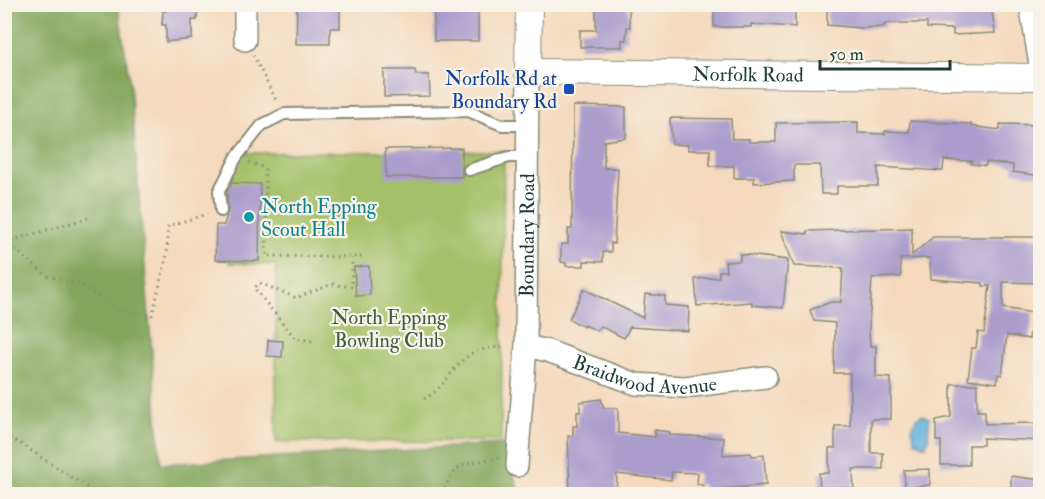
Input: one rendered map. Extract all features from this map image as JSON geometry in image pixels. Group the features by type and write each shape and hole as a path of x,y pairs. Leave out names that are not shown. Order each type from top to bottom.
{"street":[{"path":"245,4 245,40"},
{"name":"Boundary Road","path":"518,460 526,345 529,4"},
{"path":"1030,4 1041,65"},
{"name":"Norfolk Road","path":"528,72 1041,77"},
{"name":"Braidwood Avenue","path":"526,345 636,384 685,387 766,377"}],"lane":[{"path":"221,211 219,191 236,158 262,125 284,114 468,111 502,125 529,125"},
{"path":"469,170 509,157 528,158"}],"path":[{"path":"245,40 284,114"},
{"path":"236,158 265,168 267,256 365,257"},
{"path":"5,242 47,276 78,283 116,309 152,316 167,255 168,226 221,211"},
{"path":"5,242 88,218"},
{"path":"312,341 295,338 254,288 260,283 296,298 332,284 352,287 352,258"},
{"path":"424,399 432,395 467,356 477,351 526,345"},
{"path":"4,437 18,442 97,495"},
{"path":"442,495 450,475 462,464 518,460"},
{"path":"4,482 18,495"}],"green space":[{"path":"4,5 118,5 130,84 161,464 503,444 520,494 5,494"},
{"name":"North Epping Bowling Club","path":"504,151 501,441 276,442 276,265 229,263 231,153"}],"water":[{"path":"922,415 929,418 929,439 925,446 915,441 912,428 916,418"}],"building":[{"path":"166,4 198,4 197,20 192,20 192,39 166,42 166,25 162,25"},
{"path":"297,4 340,4 340,28 330,28 330,44 296,44"},
{"path":"596,4 628,4 630,27 627,27 626,40 622,40 622,47 580,47 580,30 596,30"},
{"path":"714,4 795,4 795,27 751,24 751,27 714,27"},
{"path":"827,4 991,4 995,33 953,35 953,29 927,28 927,23 886,23 883,27 861,28 827,25"},
{"path":"434,5 478,5 478,41 434,41"},
{"path":"384,70 415,70 416,75 429,75 430,96 384,97"},
{"path":"573,106 626,107 626,138 604,141 604,168 618,168 614,244 611,243 611,252 603,252 603,262 584,261 584,266 566,266 566,263 561,262 561,244 568,244 568,229 572,229"},
{"path":"670,118 731,119 732,139 749,139 749,142 776,142 776,123 858,122 858,133 885,134 885,131 909,132 910,121 971,124 971,126 1000,130 1000,124 1041,125 1041,176 1013,172 1013,165 986,162 986,166 971,164 972,161 944,160 943,171 878,167 878,186 837,186 837,194 821,194 820,165 794,165 794,181 754,183 754,178 734,178 734,166 710,166 710,150 688,150 688,145 672,144"},
{"path":"462,148 462,177 386,177 385,149"},
{"name":"North Epping Scout Hall","path":"231,183 260,184 259,261 215,260 216,225 224,225 228,211 227,192"},
{"path":"912,228 912,255 933,237 1041,237 1041,283 1003,282 1003,308 1033,313 1029,339 1007,335 1002,375 998,374 997,383 968,379 972,348 976,348 978,332 984,333 990,286 983,286 983,283 931,279 930,258 900,259 901,277 872,278 870,346 876,346 876,377 891,378 891,419 871,419 871,453 883,453 883,469 853,469 854,495 820,495 819,473 829,473 829,448 835,448 835,426 850,426 850,373 834,373 835,323 814,321 810,310 831,302 841,302 843,268 794,266 781,231 807,234 807,231"},
{"path":"740,254 788,260 783,308 752,305 752,302 697,306 695,279 719,277 719,271 726,271 725,262 740,261"},
{"path":"369,266 370,295 356,296 354,267"},
{"path":"584,289 643,318 645,294 665,296 665,305 689,307 688,331 630,327 624,338 600,326 597,331 585,325 584,327 569,319"},
{"path":"268,340 283,341 282,357 267,356"},
{"path":"951,384 977,384 977,411 985,411 985,424 1041,423 1041,441 983,438 983,445 969,445 969,465 941,465 941,441 936,441 936,420 951,417"},
{"path":"601,399 604,408 618,408 618,433 655,437 655,430 670,432 670,435 724,438 723,455 751,453 752,456 764,455 766,485 721,489 721,492 703,491 703,485 697,484 698,473 672,472 671,480 617,474 616,495 570,495 568,436 573,436 573,426 577,426 580,402"},
{"path":"930,469 930,485 905,488 904,470"},
{"path":"1011,476 1041,480 1041,495 1011,495"}],"place":[{"name":"Norfolk Rd at Boundary Rd","path":"569,89"},
{"name":"North Epping Scout Hall","path":"249,217"}]}
